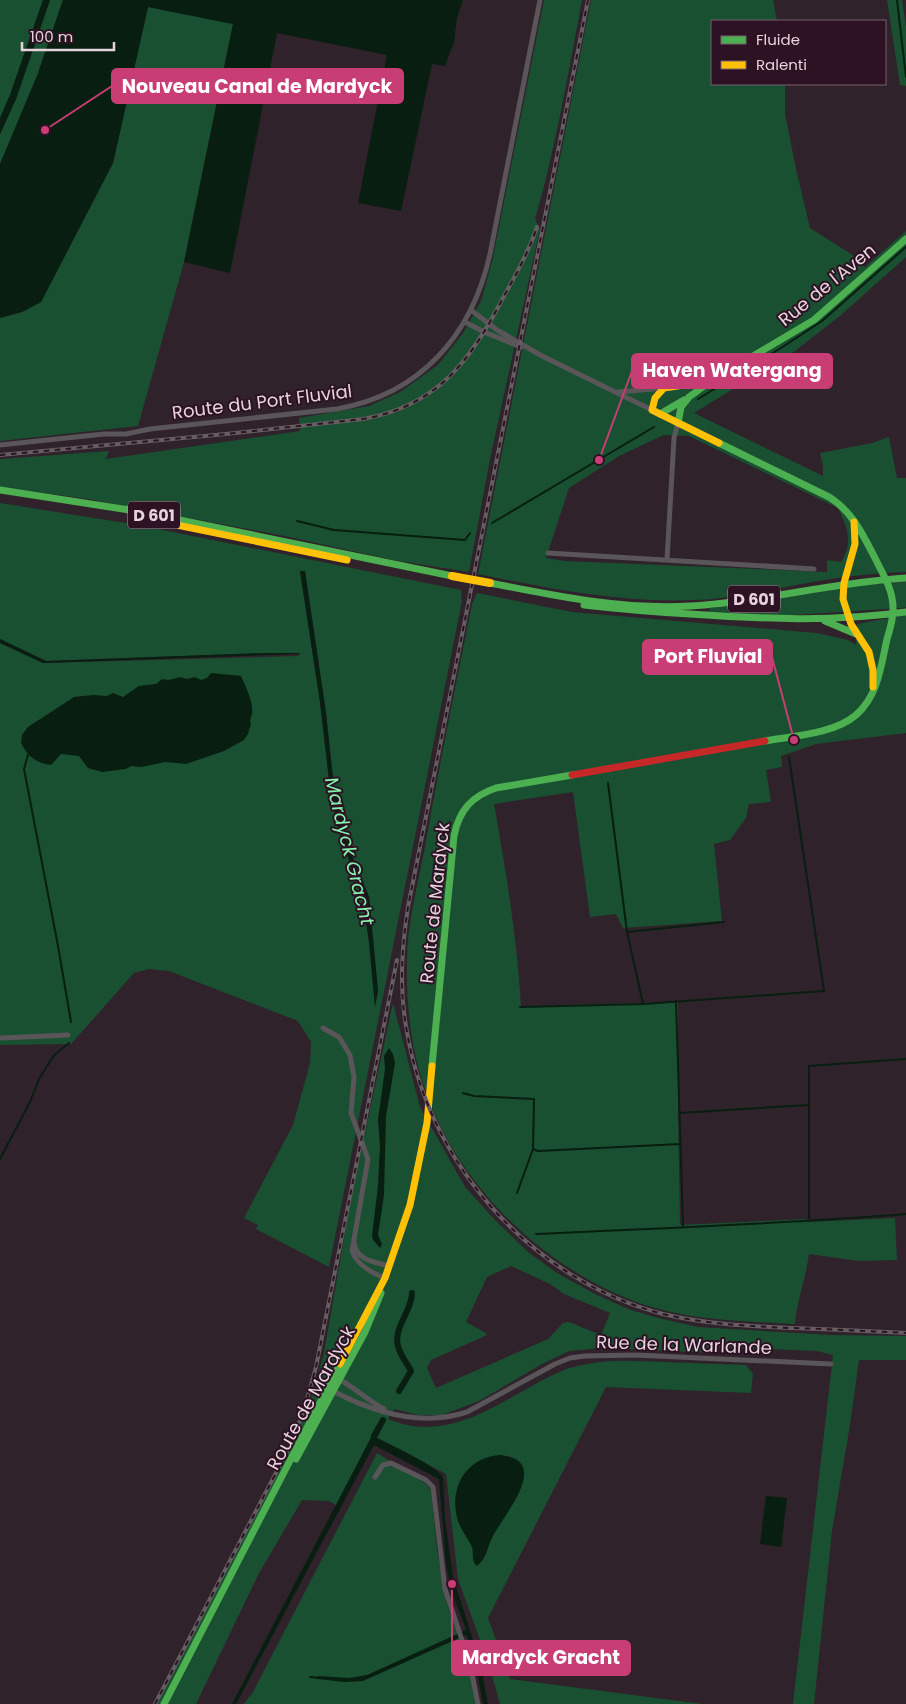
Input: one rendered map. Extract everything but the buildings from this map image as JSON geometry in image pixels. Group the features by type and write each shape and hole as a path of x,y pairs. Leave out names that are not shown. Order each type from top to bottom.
{"main road":[{"name":"Rue de l'Aven","path":"656,412 689,397 712,381 814,320 906,239"},
{"name":"Rue de l'Aven","path":"664,388 712,381"},
{"path":"656,412 655,398 664,388"},
{"name":"Rue de l'Aven","path":"678,423 680,407 689,397"},
{"name":"Route de Mardyck","path":"164,1704 256,1528 369,1323 380,1296 408,1212 425,1138 432,1084 455,830 460,814 466,805 477,795 496,788 830,729 842,725 865,706 872,695 880,675 893,614 892,600 886,579 862,530 846,510 833,499 656,412"},
{"name":"D 601","path":"0,490 136,512 564,602 750,619 848,618 906,612"},
{"name":"D 601","path":"0,495 119,513 451,578"},
{"path":"854,520 855,544 844,583 842,599 848,618 865,644 871,662 874,678 872,695"},
{"name":"D 601","path":"490,586 586,600 675,606 741,601 844,583 906,578"},
{"path":"819,619 858,635"}],"street":[{"name":"Route du Port Fluvial","path":"0,445 104,434 126,434 162,428 314,412 355,405 390,391 417,375 442,352 465,322 481,287 488,261 540,0"},
{"path":"471,310 499,331 542,356"},
{"path":"465,322 542,356 656,412"},
{"path":"616,392 664,388"},
{"name":"Rue de l'Aven","path":"667,560 674,438 678,423"},
{"path":"548,553 814,569"},
{"path":"323,1028 339,1036 350,1055 354,1077 351,1112 368,1159 352,1249 355,1257 370,1271 385,1278"},
{"path":"0,1038 68,1035"},
{"path":"354,1238 355,1248 360,1256 366,1260 389,1266"},
{"name":"Rue de la Warlande","path":"331,1390 378,1409 401,1415 430,1419 463,1414 555,1364 570,1358 634,1355 831,1364"},
{"name":"Rue de la Warlande","path":"337,1378 354,1387 371,1401 401,1415"},
{"path":"375,1477 383,1465 391,1462 432,1485 435,1493 443,1578 470,1664 478,1704"}],"green space":[{"path":"0,0 43,0 10,95 0,118"},
{"path":"50,0 63,0 37,76 0,164 0,134 16,99"},
{"path":"544,0 582,0 567,83 535,219 540,229 490,459 469,572 393,560 285,536 88,499 0,487 0,459 109,451 106,459 300,431 299,418 369,406 400,392 438,365 463,333 481,301 492,262"},
{"path":"591,0 773,0 777,20 711,20 711,85 785,85 785,114 810,228 851,254 865,267 906,231 906,257 841,315 795,351 694,413 823,476 820,453 872,443 889,437 897,478 906,478 906,572 834,578 736,596 701,600 611,597 478,574","holes":["664,435 689,436 838,508 848,534 847,547 841,562 827,560 827,572 565,561 546,558 569,488 619,456"]},
{"path":"887,0 902,0 906,27 906,86 900,85"},
{"path":"148,7 233,24 184,262 138,426 0,441 0,318 22,312 41,302 113,163"},
{"path":"0,503 138,525 461,590 462,601 329,1267 256,1229 258,1225 244,1218 293,1125 310,1063 311,1042 298,1021 169,971 149,969 134,973 71,1044 0,1045 0,643 43,663 298,656 300,654 266,653 46,661 0,639","holes":["300,571 305,571 326,713 334,788 350,851 369,897 378,991 375,1005 363,901 339,831 331,797 320,702"]},
{"path":"906,582 906,607 901,608 761,617 736,616 709,611 709,608 734,606 856,586"},
{"path":"477,593 572,612 817,633 848,640 856,645 857,624 906,615 906,733 816,744 781,756 782,767 766,770 771,802 749,804 746,818 730,840 714,844 722,921 623,928 616,914 590,917 573,792 494,804 511,905 521,1006 678,1002 680,1225 806,1219 808,1222 895,1218 897,1260 859,1261 809,1254 795,1324 737,1321 680,1314 642,1304 607,1289 573,1270 541,1248 512,1222 485,1194 462,1163 442,1130 427,1095 413,1046 409,1012 407,947 413,904 472,604"},
{"path":"393,1003 420,1107 465,1187 528,1252 557,1273 593,1293 628,1309 698,1327 830,1335 906,1336 906,1360 859,1360 832,1531 814,1704 793,1704 833,1355 817,1351 714,1347 714,1353 601,1348 569,1351 542,1364 479,1401 442,1415 418,1415 394,1409 388,1419 412,1426 435,1427 458,1422 479,1414 564,1370 596,1362 634,1361 746,1365 753,1374 751,1393 606,1387 488,1618 510,1679 702,1704 500,1704 489,1665 458,1579 446,1474 376,1437 380,1432 375,1430 336,1505 329,1501 302,1500 259,1573 196,1704 157,1704 295,1439 311,1398 324,1353 351,1198","holes":["511,1266 550,1284 564,1294 610,1313 601,1335 569,1322 563,1323 548,1339 436,1388 427,1368 431,1360 487,1335 466,1322 487,1277"]},
{"path":"377,1453 425,1483 431,1490 437,1550 446,1601 463,1648 472,1679 476,1704 244,1704 253,1692"}],"water":[{"path":"43,0 50,0 16,99 0,134 0,118 10,95"},
{"path":"63,0 463,0 457,18 454,42 445,66 432,64 401,211 358,203 387,55 277,33 230,273 184,262 233,24 148,7 113,163 41,302 22,312 0,318 0,164 37,76"},
{"path":"300,571 305,571 326,713 334,788 350,851 369,897 378,991 375,1007 363,901 339,831 331,797 320,702"},
{"path":"0,639 46,661 266,653 300,654 43,663 0,643"},
{"path":"211,673 241,676 252,704 251,724 248,734 244,740 224,751 186,764 165,762 102,772 88,768 79,756 61,754 51,765 41,763 26,752 21,743 22,735 28,727 74,697 107,696 113,693 123,697 139,686 156,684 162,679 168,680 181,677 187,679 195,677 201,680 207,678"},
{"path":"389,1048 395,1063 386,1116 384,1195 378,1235 382,1244 380,1248 373,1240 372,1235 378,1186 380,1146 378,1120 385,1069 384,1056"},
{"path":"375,1430 380,1432 377,1438 422,1461 443,1477 445,1519 453,1577 480,1662 488,1704 483,1704 478,1677 479,1672 466,1635 363,1681 344,1682 318,1679 318,1676 349,1678 367,1675 466,1629 452,1593 446,1564 439,1479 374,1445 236,1704 232,1704"},
{"path":"499,1455 515,1459 523,1466 524,1476 521,1488 493,1536 487,1552 477,1566 474,1562 471,1545 458,1521 456,1497 458,1486 469,1468 487,1457"},
{"path":"766,1496 787,1498 781,1547 760,1544"}],"waterway":[{"path":"897,0 906,77"},
{"path":"698,399 822,321 906,247"},
{"path":"492,523 654,427"},
{"path":"297,521 334,530 465,540 470,533"},
{"path":"28,755 24,769 71,1022"},
{"path":"520,1007 643,1004 824,991 789,757"},
{"path":"608,783 627,932 643,1004"},
{"path":"627,932 724,922"},
{"path":"676,1001 683,1226"},
{"path":"0,1159 30,1102 39,1079 54,1055 69,1043"},
{"path":"809,1218 809,1066 906,1059"},
{"path":"463,1093 474,1096 534,1099 533,1149 517,1193"},
{"path":"679,1113 808,1105"},
{"path":"533,1149 538,1151 680,1144"},
{"path":"536,1234 906,1214"},
{"name":"Mardyck Gracht","path":"399,1391 411,1371 400,1353 397,1339 412,1293"},
{"name":"Mardyck Gracht","path":"374,1436 383,1420"},
{"path":"310,1677 320,1678"}],"railway":[{"path":"588,0 408,907 404,937 402,981 406,1026 418,1076 436,1123 461,1168 492,1208 528,1243 569,1273 614,1297 663,1314 679,1317 758,1326 906,1333"},
{"path":"0,455 226,434 363,419 389,413 412,403 432,391 465,360 492,319 518,270 537,227"},
{"path":"155,1704 289,1448 303,1413 316,1367 397,960"}],"traffic: fast":[{"path":"678,423 681,407 689,397 711,381 814,320 906,239"},
{"path":"660,414 684,400"},
{"path":"719,443 829,497 845,510 862,533 888,583 893,603 892,619 874,690 856,715 825,730 765,741"},
{"path":"0,490 136,511 452,576"},
{"path":"490,583 590,601 665,607 744,601 879,580 906,578"},
{"path":"584,605 717,616 771,618 852,617 906,612"},
{"path":"825,621 856,634"},
{"path":"432,1066 454,836 459,819 463,811 473,800 488,791 572,775"},
{"path":"296,1459 365,1332 381,1293"},
{"path":"164,1704 340,1364"}],"traffic: slow":[{"path":"711,381 664,388 655,398 652,410 719,443"},
{"path":"854,522 855,544 844,583 843,599 851,624 869,652 873,670 873,687"},
{"path":"167,523 347,560"},
{"path":"452,576 490,583"},
{"path":"340,1364 385,1278 410,1205 427,1123 432,1066"}],"traffic: jam":[{"path":"572,775 765,741"}],"place":[{"name":"Nouveau Canal de Mardyck","path":"45,130"},
{"name":"Haven Watergang","path":"599,460"},
{"name":"Port Fluvial","path":"794,740"},
{"name":"Mardyck Gracht","path":"452,1584"}]}
